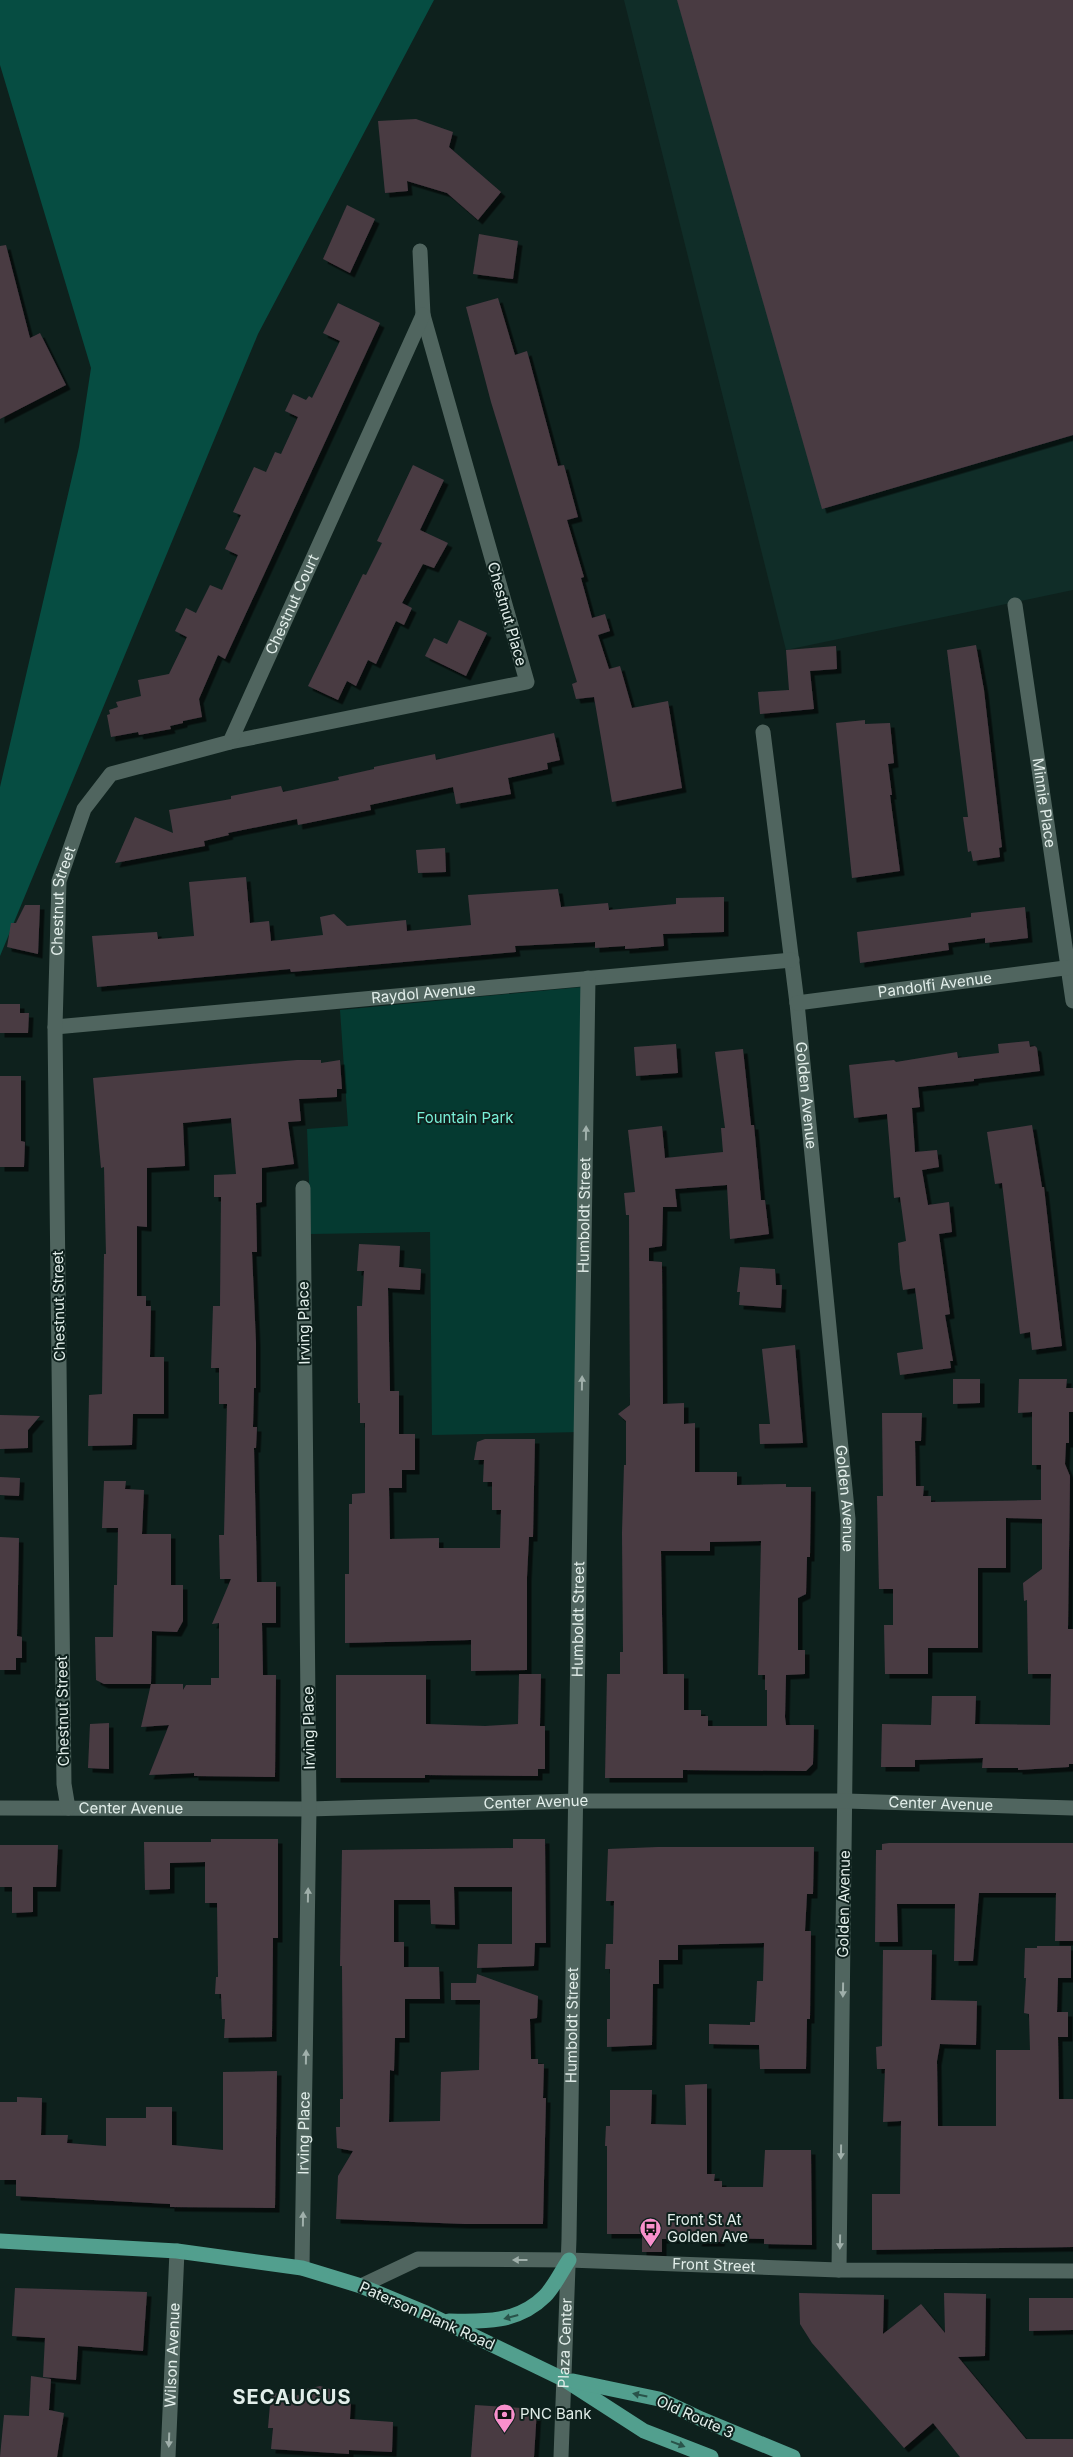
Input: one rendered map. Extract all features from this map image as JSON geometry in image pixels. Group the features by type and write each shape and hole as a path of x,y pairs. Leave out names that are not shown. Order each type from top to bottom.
{"main road":[{"name":"Paterson Plank Road","path":"0,2241 177,2251 302,2268 360,2286 441,2320 565,2380 644,2431 711,2457"},
{"path":"441,2320 485,2322 515,2316 534,2306 546,2295 569,2260"},
{"name":"Old Route 3","path":"565,2380 659,2399 701,2420 793,2457"}],"street":[{"name":"Chestnut Place","path":"230,742 527,682 423,315 420,251"},
{"name":"Chestnut Court","path":"230,742 423,315"},
{"name":"Minnie Place","path":"1015,605 1071,968 1073,1001"},
{"name":"Golden Avenue","path":"763,732 797,1003 836,1376 848,1519 839,2270"},
{"name":"Chestnut Street","path":"68,1808 64,1784 55,1027 59,882 84,809 111,774 230,742"},
{"name":"Raydol Avenue","path":"55,1027 792,960"},
{"name":"Pandolfi Avenue","path":"797,1003 1071,968"},
{"name":"Humboldt Street","path":"569,2260 588,978"},
{"name":"Irving Place","path":"302,2268 309,1809 303,1188"},
{"name":"Center Avenue","path":"0,1808 309,1809 577,1801 846,1801 1073,1808"},
{"name":"Wilson Avenue","path":"168,2457 177,2251"},
{"name":"Front Street","path":"360,2286 418,2259 569,2260 839,2270 1073,2271"},
{"name":"Plaza Center","path":"561,2457 569,2260"}],"shaded area":[{"path":"624,0 1073,0 1073,590 786,650"}],"green space":[{"path":"0,0 434,0 258,334 0,956 0,787 79,447 91,368 0,65"},
{"name":"Fountain Park","path":"582,987 582,1432 432,1435 430,1232 311,1234 307,1129 348,1126 340,1010"}],"building":[{"path":"677,0 1073,0 1073,435 822,509"},
{"path":"416,119 453,132 449,147 501,192 478,220 447,193 407,181 408,191 385,193 378,121"},
{"path":"347,205 375,219 350,273 323,259"},
{"path":"479,234 518,241 513,279 473,274"},
{"path":"6,245 30,338 40,333 66,385 0,419 0,246"},
{"path":"498,298 515,355 527,351 558,466 564,465 578,517 567,520 584,577 581,578 592,618 605,614 610,631 598,635 609,669 620,666 632,708 668,701 682,788 612,802 594,697 576,699 572,684 577,682 491,402 466,307"},
{"path":"338,303 380,323 225,659 218,655 199,699 202,717 170,726 171,729 139,735 138,732 111,737 107,715 110,714 109,710 118,707 116,702 141,696 138,680 169,674 187,637 175,631 186,608 196,613 210,585 222,590 238,555 225,549 241,515 233,512 254,467 266,472 275,452 281,454 298,417 285,411 293,394 306,400 309,396 312,398 340,341 323,333"},
{"path":"413,465 444,480 420,530 448,543 434,568 423,564 402,603 412,608 404,625 396,621 376,664 368,660 356,686 347,681 338,700 308,686 363,574 366,575 382,543 377,541"},
{"path":"459,620 487,633 466,676 425,656 434,638 447,644"},
{"path":"976,645 984,690 1002,847 999,848 1000,857 973,861 971,851 968,852 963,817 968,817 947,650"},
{"path":"836,646 837,669 810,671 814,709 760,714 758,692 789,690 786,650"},
{"path":"865,720 865,724 890,723 894,763 888,764 892,795 890,795 900,871 852,878 836,723"},
{"path":"554,733 560,760 547,763 548,769 508,778 511,794 456,804 453,787 370,805 371,810 298,825 297,819 228,833 229,835 204,841 205,846 115,863 135,817 173,833 169,810 231,799 231,796 281,786 283,792 339,780 338,777 374,769 374,767 435,754 436,760"},
{"path":"445,848 446,872 418,873 416,850"},
{"path":"246,877 250,923 269,921 271,941 323,935 320,917 334,914 347,926 406,920 407,931 471,925 468,895 558,889 561,907 608,903 609,910 676,904 676,898 724,897 724,932 663,934 664,946 625,949 625,946 595,948 595,942 515,946 516,952 291,972 290,969 97,987 92,936 157,932 158,939 194,936 189,882"},
{"path":"25,905 40,905 38,954 7,947 11,923 16,923"},
{"path":"1025,907 1028,938 985,943 985,938 948,943 949,950 860,963 857,932 971,917 971,913"},
{"path":"0,1004 20,1004 20,1013 29,1013 28,1033 0,1033"},
{"path":"1029,1041 1030,1047 1035,1046 1037,1048 1040,1071 918,1087 920,1107 912,1108 915,1152 937,1150 939,1167 922,1170 928,1205 949,1202 952,1232 939,1234 950,1314 945,1315 953,1361 950,1361 951,1368 900,1375 897,1353 923,1349 915,1288 903,1290 900,1271 898,1243 906,1241 900,1197 894,1198 887,1114 854,1118 849,1065 894,1060 896,1062 957,1052 958,1058 999,1053 998,1044"},
{"path":"676,1044 678,1073 636,1076 634,1047"},
{"path":"743,1049 751,1125 754,1125 761,1200 765,1200 769,1234 730,1239 727,1185 675,1189 677,1207 663,1207 662,1246 649,1248 649,1261 662,1262 663,1404 684,1403 684,1424 695,1423 695,1472 737,1472 737,1485 786,1484 786,1487 811,1487 810,1557 807,1557 806,1594 798,1598 798,1650 805,1650 805,1674 786,1675 785,1717 786,1725 814,1725 813,1764 806,1771 683,1770 683,1778 605,1778 607,1674 620,1674 620,1652 623,1652 622,1533 624,1465 626,1465 626,1421 618,1414 630,1405 629,1215 626,1215 624,1193 635,1192 628,1130 662,1126 665,1158 723,1152 721,1128 725,1128 715,1052","holes":["761,1541 758,1675 765,1675 767,1726 708,1726 708,1716 701,1716 701,1710 684,1710 684,1674 663,1674 661,1551 710,1551 710,1542"]},
{"path":"297,1060 321,1060 321,1063 340,1060 342,1089 337,1089 337,1097 299,1099 301,1121 288,1122 294,1164 262,1168 262,1202 256,1203 257,1252 252,1252 256,1343 256,1388 254,1388 253,1427 257,1427 256,1448 254,1448 257,1582 276,1582 276,1623 262,1623 263,1675 276,1675 275,1777 194,1776 194,1773 149,1775 169,1725 141,1727 151,1684 183,1684 183,1690 186,1685 211,1685 211,1678 219,1678 219,1623 212,1624 231,1579 220,1579 219,1535 224,1535 227,1404 219,1404 219,1368 211,1368 213,1306 220,1306 221,1197 214,1197 214,1175 236,1174 231,1118 183,1123 185,1166 147,1168 147,1227 137,1226 137,1296 146,1296 146,1306 151,1306 150,1357 164,1357 164,1414 133,1414 132,1445 88,1446 89,1395 102,1394 104,1254 106,1254 104,1167 101,1168 93,1078"},
{"path":"0,1076 21,1076 21,1141 25,1142 24,1167 0,1167"},
{"path":"1032,1125 1042,1187 1044,1187 1062,1346 1032,1350 1030,1332 1020,1334 1002,1183 995,1184 987,1132"},
{"path":"359,1244 400,1246 399,1267 421,1269 420,1290 388,1288 390,1391 399,1391 399,1434 415,1434 415,1470 402,1470 402,1488 389,1488 390,1539 439,1538 439,1548 500,1548 501,1510 492,1510 492,1482 483,1482 484,1460 474,1460 477,1442 485,1439 535,1439 533,1537 529,1537 527,1577 527,1670 471,1671 471,1640 345,1643 345,1574 349,1574 349,1504 352,1504 352,1494 365,1493 365,1423 360,1423 360,1403 358,1403 357,1306 362,1306 364,1271 357,1271"},
{"path":"740,1267 775,1269 776,1285 782,1285 781,1308 739,1305 740,1292 737,1292"},
{"path":"795,1345 803,1443 760,1444 759,1424 770,1424 762,1349"},
{"path":"953,1379 980,1379 980,1403 953,1404"},
{"path":"1019,1379 1067,1379 1066,1388 1073,1388 1073,1412 1069,1412 1069,1443 1066,1443 1065,1464 1070,1476 1068,1629 1073,1629 1073,1764 1069,1764 1069,1767 1018,1770 1018,1768 982,1768 983,1758 915,1760 915,1767 881,1767 882,1724 931,1725 932,1696 976,1696 975,1724 1050,1725 1051,1674 1028,1674 1027,1600 1024,1601 1023,1583 1042,1569 1042,1519 1006,1518 1006,1568 978,1568 978,1648 928,1648 928,1674 885,1674 884,1625 893,1625 893,1589 879,1589 877,1496 883,1496 882,1413 922,1413 921,1441 915,1441 916,1486 924,1486 923,1496 931,1496 931,1502 1041,1500 1041,1465 1032,1465 1032,1412 1018,1413"},
{"path":"0,1415 40,1416 28,1430 28,1448 0,1449"},
{"path":"0,1477 20,1478 19,1496 0,1495"},
{"path":"104,1481 126,1481 125,1489 144,1490 142,1534 171,1534 171,1585 183,1585 183,1621 177,1632 152,1631 151,1684 104,1684 96,1680 95,1637 113,1637 114,1585 117,1585 118,1528 102,1528"},
{"path":"0,1537 19,1538 17,1636 22,1637 22,1658 16,1658 16,1670 0,1670"},
{"path":"519,1674 541,1674 540,1726 545,1726 545,1769 538,1769 538,1776 425,1775 425,1778 336,1778 336,1675 426,1675 426,1724 485,1726 518,1724"},
{"path":"109,1723 109,1769 88,1768 90,1724"},
{"path":"211,1839 278,1839 278,1938 273,1938 272,2037 224,2038 225,2019 222,2019 221,1994 215,1994 216,1977 218,1977 217,1903 205,1903 205,1862 170,1863 170,1889 145,1890 144,1842 211,1842"},
{"path":"513,1839 545,1839 546,1943 535,1943 534,1966 477,1968 478,1944 512,1944 512,1887 454,1887 455,1925 431,1924 430,1900 394,1900 394,1942 404,1942 404,1967 439,1967 440,1999 405,1999 405,2038 395,2038 394,2071 390,2070 389,2122 440,2121 441,2072 479,2070 480,2000 451,2000 451,1983 476,1983 477,1974 538,1996 537,2018 530,2019 531,2059 538,2059 538,2064 544,2064 543,2098 546,2098 543,2224 465,2224 336,2219 338,2176 353,2151 337,2148 336,2127 340,2127 340,2099 343,2099 342,1966 340,1966 342,1850 513,1848"},
{"path":"1073,1843 1073,1941 1055,1941 1056,1893 979,1893 973,1961 954,1961 955,1904 897,1904 898,1942 875,1942 876,1850 882,1850 882,1844"},
{"path":"0,1845 58,1845 56,1887 33,1887 33,1912 12,1913 12,1887 0,1887"},
{"path":"658,1847 814,1847 813,1894 807,1894 805,1931 811,1931 810,2019 807,2019 806,2069 760,2069 759,2045 709,2044 709,2024 750,2025 750,2022 755,2022 757,1981 763,1981 764,1943 678,1945 678,1960 659,1960 659,1984 653,1984 652,2045 607,2047 607,2019 610,2019 610,1969 605,1969 606,1944 613,1944 614,1901 606,1901 608,1849"},
{"path":"1037,1946 1071,1946 1071,1978 1058,1978 1057,2012 1068,2012 1068,2037 1058,2037 1059,2099 1073,2099 1073,2247 872,2250 872,2194 900,2194 901,2121 883,2122 885,2069 877,2069 876,2047 882,2046 883,1950 932,1950 931,2000 977,2001 976,2045 940,2044 937,2061 938,2126 996,2126 996,2050 1030,2050 1029,2014 1024,2013 1025,1948 1037,1948"},
{"path":"277,2071 275,2208 170,2207 170,2204 16,2196 16,2180 0,2180 0,2102 17,2102 17,2097 42,2098 41,2135 68,2135 67,2143 106,2146 106,2118 146,2118 146,2107 172,2107 172,2145 223,2150 223,2072"},
{"path":"707,2084 707,2174 715,2174 714,2181 722,2181 722,2187 763,2187 765,2150 811,2150 812,2245 764,2244 764,2239 721,2238 720,2242 697,2242 698,2239 662,2239 662,2252 642,2252 642,2234 607,2234 607,2146 605,2146 606,2126 610,2126 610,2090 652,2090 651,2124 686,2125 685,2085"},
{"path":"15,2288 147,2292 143,2351 78,2346 76,2380 43,2377 45,2338 12,2336"},
{"path":"799,2293 884,2295 883,2334 921,2304 945,2333 944,2293 986,2294 985,2356 958,2357 1026,2439 1073,2439 1073,2457 960,2457 933,2423 904,2448 812,2343 800,2324"},
{"path":"1029,2298 1073,2298 1073,2330 1029,2331"},
{"path":"31,2376 51,2379 49,2410 64,2413 57,2457 0,2457 4,2415 29,2416"},
{"path":"320,2386 336,2391 336,2399 351,2400 350,2419 393,2422 392,2452 349,2450 349,2454 271,2449 273,2428 268,2428 271,2393 307,2396 307,2389"},
{"name":"PNC Bank","path":"475,2405 537,2409 534,2457 471,2457"}],"place":[{"name":"Front St At Golden Ave","path":"651,2248"},
{"name":"PNC Bank","path":"504,2433"}],"district":[{"name":"SECAUCUS","path":"292,2397"}]}
